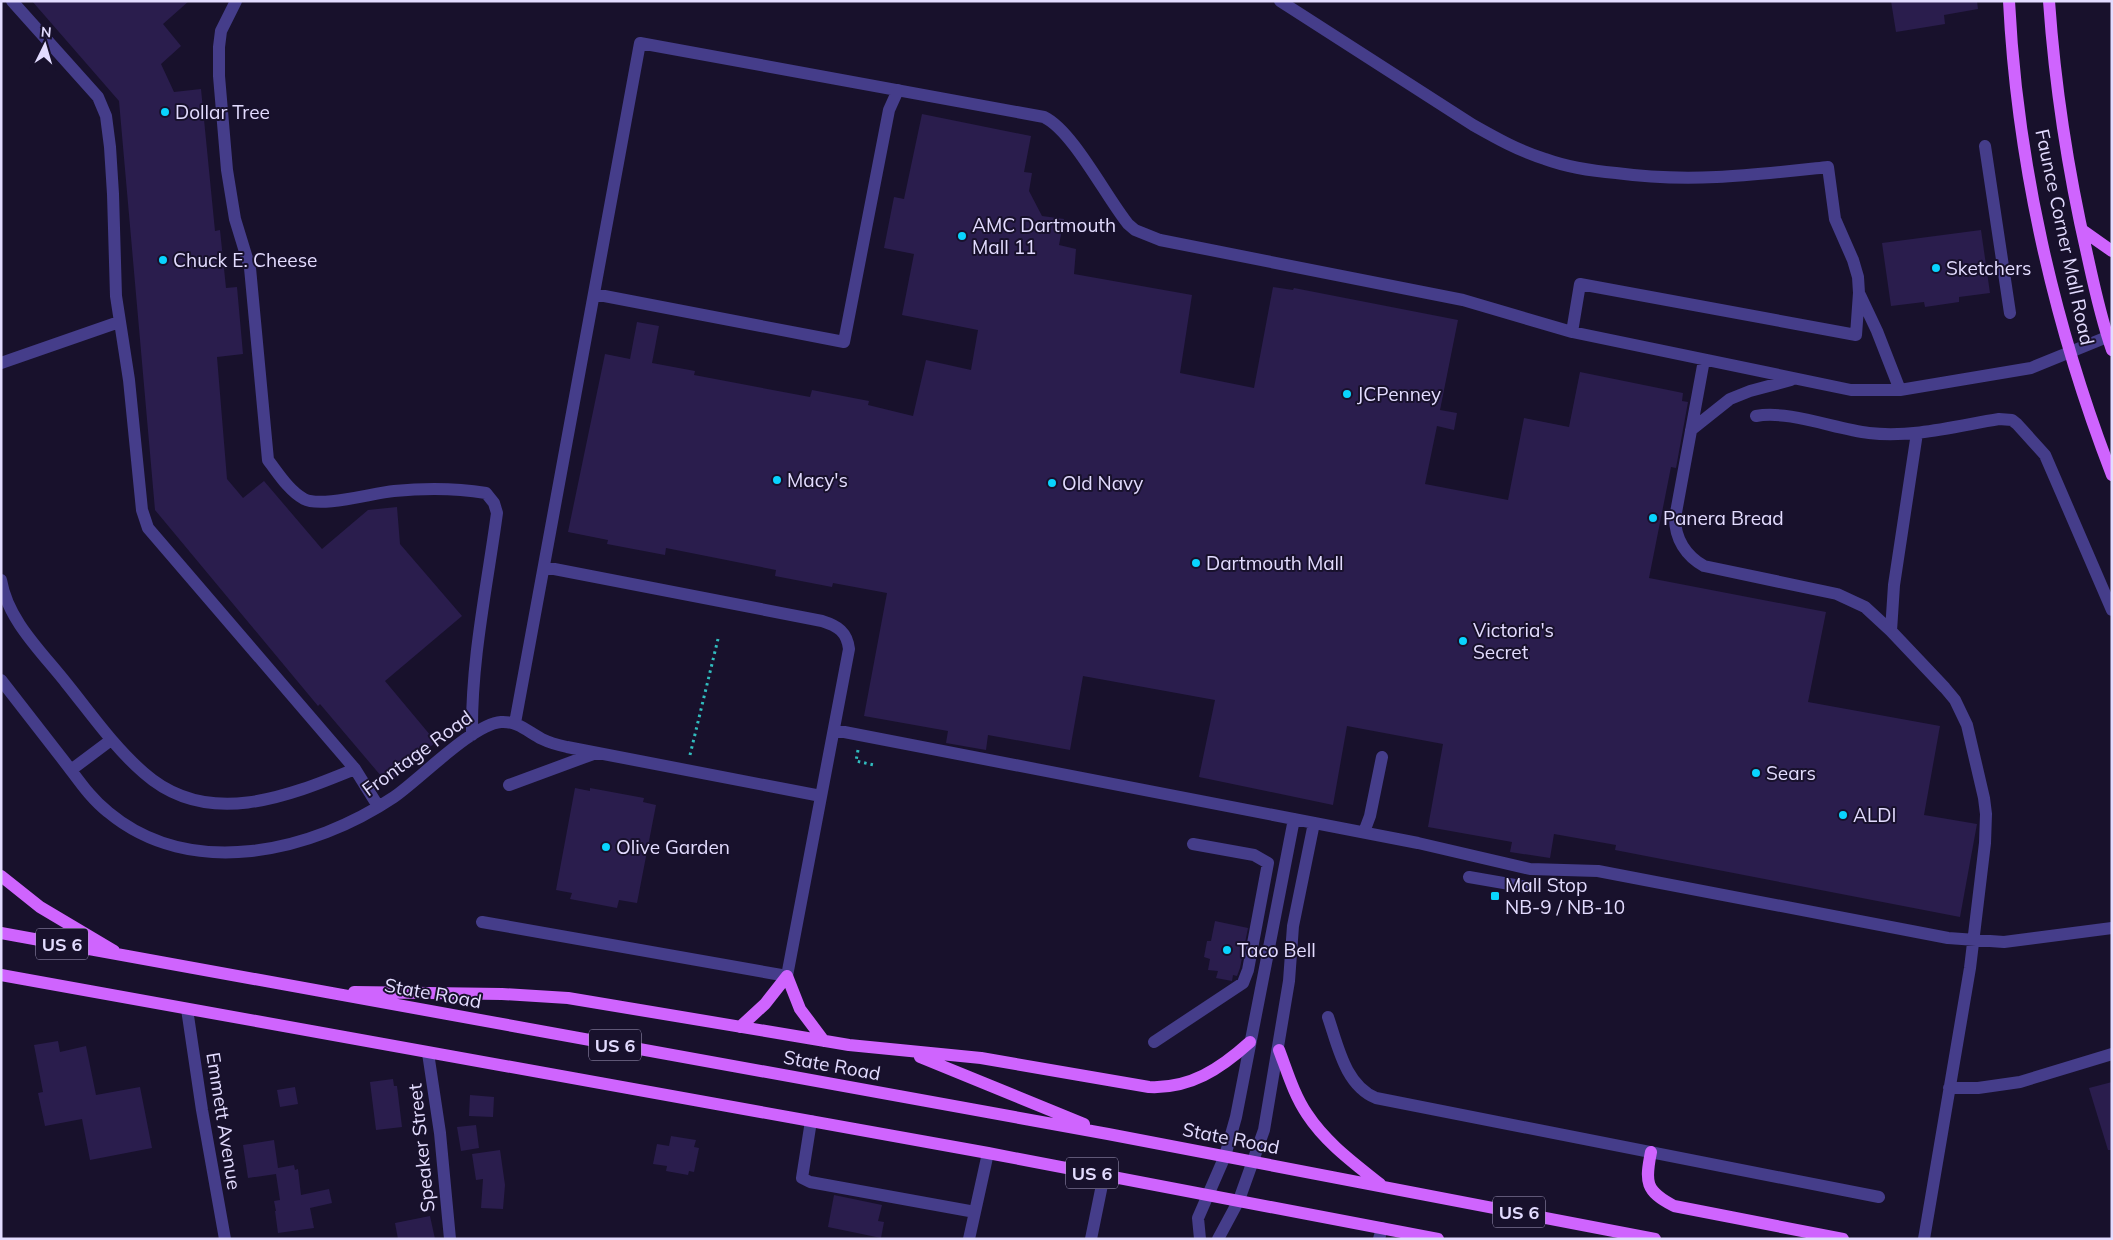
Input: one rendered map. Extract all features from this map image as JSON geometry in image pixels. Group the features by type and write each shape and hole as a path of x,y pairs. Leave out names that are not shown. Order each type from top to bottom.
{"main road":[{"name":"Faunce Corner Mall Road","path":"2009,1 2012,58 2026,151 2050,276 2069,352 2082,394 2112,475"},
{"name":"Faunce Corner Mall Road","path":"2049,1 2061,111 2082,230 2110,334 2112,350"},
{"path":"2082,230 2112,251"},
{"path":"1,876 40,907 122,956"},
{"name":"State Road","path":"1,932 122,956 1254,1161 1655,1239"},
{"name":"US 6","path":"1,975 988,1152 1239,1200 1380,1233 1438,1239"},
{"path":"740,1027 769,1000 787,976"},
{"path":"787,976 800,1008 824,1041"},
{"path":"319,992 528,995 568,998 824,1041 908,1052 981,1058 1134,1086 1164,1088 1194,1081 1211,1073 1225,1064 1250,1042"},
{"path":"1279,1050 1297,1097 1311,1120 1327,1139 1382,1186"},
{"path":"908,1052 1108,1134"},
{"path":"1650,1152 1646,1175 1648,1182 1659,1196 1674,1206 1843,1239"}],"street":[{"path":"12,1 90,87 104,108 113,184 114,265 119,322 129,380 142,510 148,528 354,769 378,806"},
{"path":"236,1 221,31 219,76 227,170 235,219 250,268 268,460 286,484 303,499 318,503 394,491 439,489 486,493 494,503 497,513 487,590 476,648 471,698 472,735"},
{"path":"1280,1 1473,125 1495,138 1546,160 1601,172 1685,179 1744,177 1828,167 1835,219 1854,260 1859,293 1856,335 1580,284 1572,332"},
{"path":"821,796 554,744 515,723 640,43 1038,116 1052,121 1066,134 1128,224 1147,236 1464,300 1572,332 1794,379 1851,390 1900,390 2031,368 2110,334"},
{"path":"594,294 844,342 890,110 898,90"},
{"path":"1985,146 2010,313"},
{"path":"1859,293 1877,330 1900,390"},
{"path":"1,363 119,322"},
{"path":"1704,360 1675,518 1678,537 1692,557 1704,566 1714,569 1837,594 1865,607 1891,631 1955,700 1967,725 1986,814 1985,844 1973,941 1924,1239"},
{"path":"1691,430 1730,399 1750,390 1794,379"},
{"path":"1756,416 1780,416 1867,433 1918,433 1999,419 2012,420 2045,455 2112,610"},
{"path":"1891,631 1894,585 1918,433"},
{"path":"482,922 787,976 849,649 845,636 833,624 544,567"},
{"path":"1,580 5,599 17,622 111,740 144,774 175,794 201,802 233,804 266,800 323,782 354,769"},
{"name":"Frontage Road","path":"1,680 95,800 124,824 163,843 202,852 242,853 278,848 327,832 354,820 394,797 472,735 491,723 515,723"},
{"path":"834,730 1364,832 1530,869 1598,871 1948,938 1973,941 2013,941 2112,928"},
{"path":"71,770 111,740"},
{"path":"509,784 598,753"},
{"path":"1364,832 1370,816 1382,757"},
{"path":"1200,1239 1198,1218 1225,1156 1236,1117 1294,819"},
{"path":"1218,1239 1239,1200 1264,1130 1290,981 1293,926 1314,823"},
{"path":"1154,1042 1243,983 1248,970 1268,863 1254,855 1193,844"},
{"path":"1468,877 1527,887"},
{"name":"Emmett Avenue","path":"187,1009 203,1119 225,1239"},
{"path":"1328,1017 1348,1072 1363,1091 1376,1098 1879,1197"},
{"name":"Speaker Street","path":"428,1053 440,1132 450,1239"},
{"path":"1949,1088 1978,1088 2020,1082 2112,1054"},
{"path":"811,1121 802,1178 975,1212"},
{"path":"969,1239 988,1152"},
{"path":"1091,1239 1104,1175"}],"path":[{"path":"690,756 718,639"},
{"path":"859,749 856,761 874,765"}],"building":[{"path":"32,1 189,1 163,24 181,46 161,64 174,92 201,89 215,231 220,230 226,288 237,287 243,354 217,357 227,479 243,498 264,481 322,549 368,510 397,507 400,544 462,616 385,681 436,742 387,783 320,704 318,706 155,510 119,101"},
{"path":"1891,1 1977,1 1978,9 1944,15 1945,24 1896,32"},
{"name":"Dartmouth Mall","path":"922,114 1031,136 1024,172 1032,173 1029,191 1042,216 1064,219 1059,245 1076,249 1074,274 1192,295 1180,373 1254,388 1273,287 1293,290 1294,288 1458,320 1440,410 1457,413 1454,430 1437,426 1425,484 1508,500 1524,418 1569,427 1580,372 1683,393 1682,401 1688,402 1676,468 1671,467 1649,578 1826,612 1808,702 1940,726 1924,815 1977,824 1960,917 1615,850 1616,845 1554,834 1550,858 1510,852 1512,842 1428,827 1443,744 1347,726 1333,805 1199,777 1215,700 1083,676 1070,750 988,735 986,750 946,743 948,731 864,716 887,593 833,583 832,587 775,576 776,570 666,548 665,555 607,544 608,540 568,532 605,354 630,359 637,322 659,326 652,363 695,371 694,375 810,397 812,390 869,401 868,405 913,416 926,360 971,370 978,330 902,315 914,254 884,248 894,197 904,199"},
{"name":"Sketchers","path":"1981,230 1990,293 1959,297 1959,302 1925,307 1924,302 1891,306 1882,243"},
{"name":"Olive Garden","path":"575,788 590,791 590,788 644,798 643,802 656,805 637,903 619,900 617,908 570,899 572,893 556,890"},
{"name":"Taco Bell","path":"1215,921 1248,928 1240,968 1237,976 1233,975 1232,981 1216,978 1218,971 1208,970 1210,959 1204,957 1207,941 1211,941"},
{"path":"58,1041 60,1052 86,1046 96,1095 140,1087 152,1148 90,1160 82,1119 45,1126 38,1093 43,1092 34,1045"},
{"path":"393,1079 394,1086 397,1086 402,1127 376,1130 370,1082"},
{"path":"2112,1082 2112,1150 2108,1150 2089,1088"},
{"path":"295,1087 298,1104 280,1107 277,1090"},
{"path":"470,1095 494,1097 493,1117 469,1116"},
{"path":"476,1125 479,1148 461,1151 457,1127"},
{"path":"671,1136 696,1140 694,1147 699,1148 694,1172 689,1171 688,1175 666,1171 667,1166 653,1164 657,1144 669,1146"},
{"path":"274,1140 278,1168 294,1165 295,1170 298,1169 301,1195 329,1189 332,1203 310,1208 314,1228 278,1233 274,1201 280,1200 276,1174 248,1178 243,1145"},
{"path":"500,1150 505,1185 503,1209 481,1208 483,1179 476,1180 472,1154"},
{"path":"834,1195 882,1205 878,1221 884,1222 881,1238 828,1227"},
{"path":"430,1216 435,1239 398,1239 395,1223"}],"place":[{"name":"Dollar Tree","path":"165,112"},
{"name":"AMC Dartmouth Mall 11","path":"962,236"},
{"name":"Chuck E. Cheese","path":"163,260"},
{"name":"Sketchers","path":"1936,268"},
{"name":"JCPenney","path":"1347,394"},
{"name":"Macy's","path":"777,480"},
{"name":"Old Navy","path":"1052,483"},
{"name":"Panera Bread","path":"1653,518"},
{"name":"Dartmouth Mall","path":"1196,563"},
{"name":"Victoria's Secret","path":"1463,641"},
{"name":"Sears","path":"1756,773"},
{"name":"ALDI","path":"1843,815"},
{"name":"Olive Garden","path":"606,847"},
{"name":"Mall Stop NB-9 / NB-10","path":"1495,896"},
{"name":"Taco Bell","path":"1227,950"}]}
